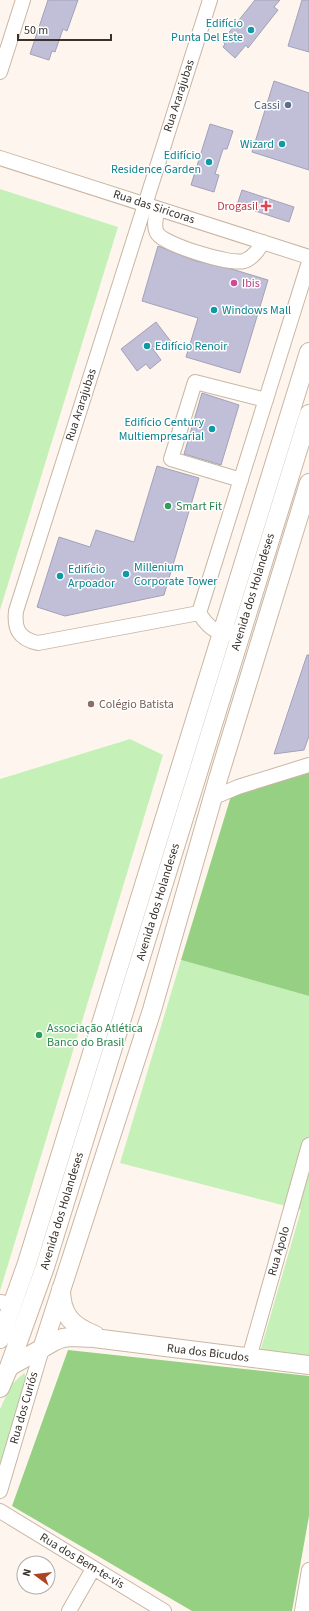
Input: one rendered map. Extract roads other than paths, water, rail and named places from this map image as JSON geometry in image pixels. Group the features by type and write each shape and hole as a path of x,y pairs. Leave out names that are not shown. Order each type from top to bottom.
{"main road":[{"name":"Avenida dos Holandeses","path":"0,1339 7,1303 87,1073 309,352"},
{"name":"Avenida dos Holandeses","path":"0,1388 45,1267 309,414"},
{"name":"Avenida dos Holandeses","path":"42,1349 152,1010 212,798 308,485"},
{"path":"276,519 293,504 308,485"},
{"path":"98,1096 109,1142"},
{"name":"Rua dos Bicudos","path":"61,1287 62,1303 68,1318 83,1330 106,1341"},
{"name":"Rua dos Bicudos","path":"9,1367 54,1341 70,1337 94,1338 106,1341 309,1365"}],"street":[{"path":"0,72 23,0"},
{"name":"Rua Ararajubas","path":"199,613 38,643 23,637 15,621 16,611 210,0"},
{"name":"Rua das Siricoras","path":"0,158 309,257"},
{"path":"158,209 155,220 156,232 159,236 185,249 231,262 241,262 250,258 263,242"},
{"path":"199,613 309,262"},
{"path":"241,480 171,458 195,382 266,400"},
{"name":"Avenida dos Holandeses","path":"199,613 208,626 213,630 222,633"},
{"path":"222,633 241,631"},
{"path":"212,798 238,787 309,765"},
{"path":"180,769 193,766 209,770 218,779 228,785 238,787"},
{"name":"Rua Apolo","path":"249,1358 309,1145"},
{"name":"Rua dos Curiós","path":"0,1491 42,1349"},
{"name":"Rua dos Bem-te-vis","path":"0,1511 164,1611"},
{"path":"69,1611 94,1569"},
{"path":"302,1611 309,1570"}],"place":[{"name":"Edifício Punta Del Este","path":"251,30"},
{"name":"Cassi","path":"288,105"},
{"name":"Wizard","path":"282,144"},
{"name":"Edifício Residence Garden","path":"209,162"},
{"name":"Drogasil","path":"266,206"},
{"name":"Ibis","path":"234,283"},
{"name":"Windows Mall","path":"214,310"},
{"name":"Edifício Renoir","path":"147,346"},
{"name":"Edifício Century Multiempresarial","path":"212,429"},
{"name":"Smart Fit","path":"168,506"},
{"name":"Millenium Corporate Tower","path":"126,574"},
{"name":"Edifício Arpoador","path":"60,576"},
{"name":"Colégio Batista","path":"91,704"},
{"name":"Associação Atlética Banco do Brasil","path":"39,1035"}]}
